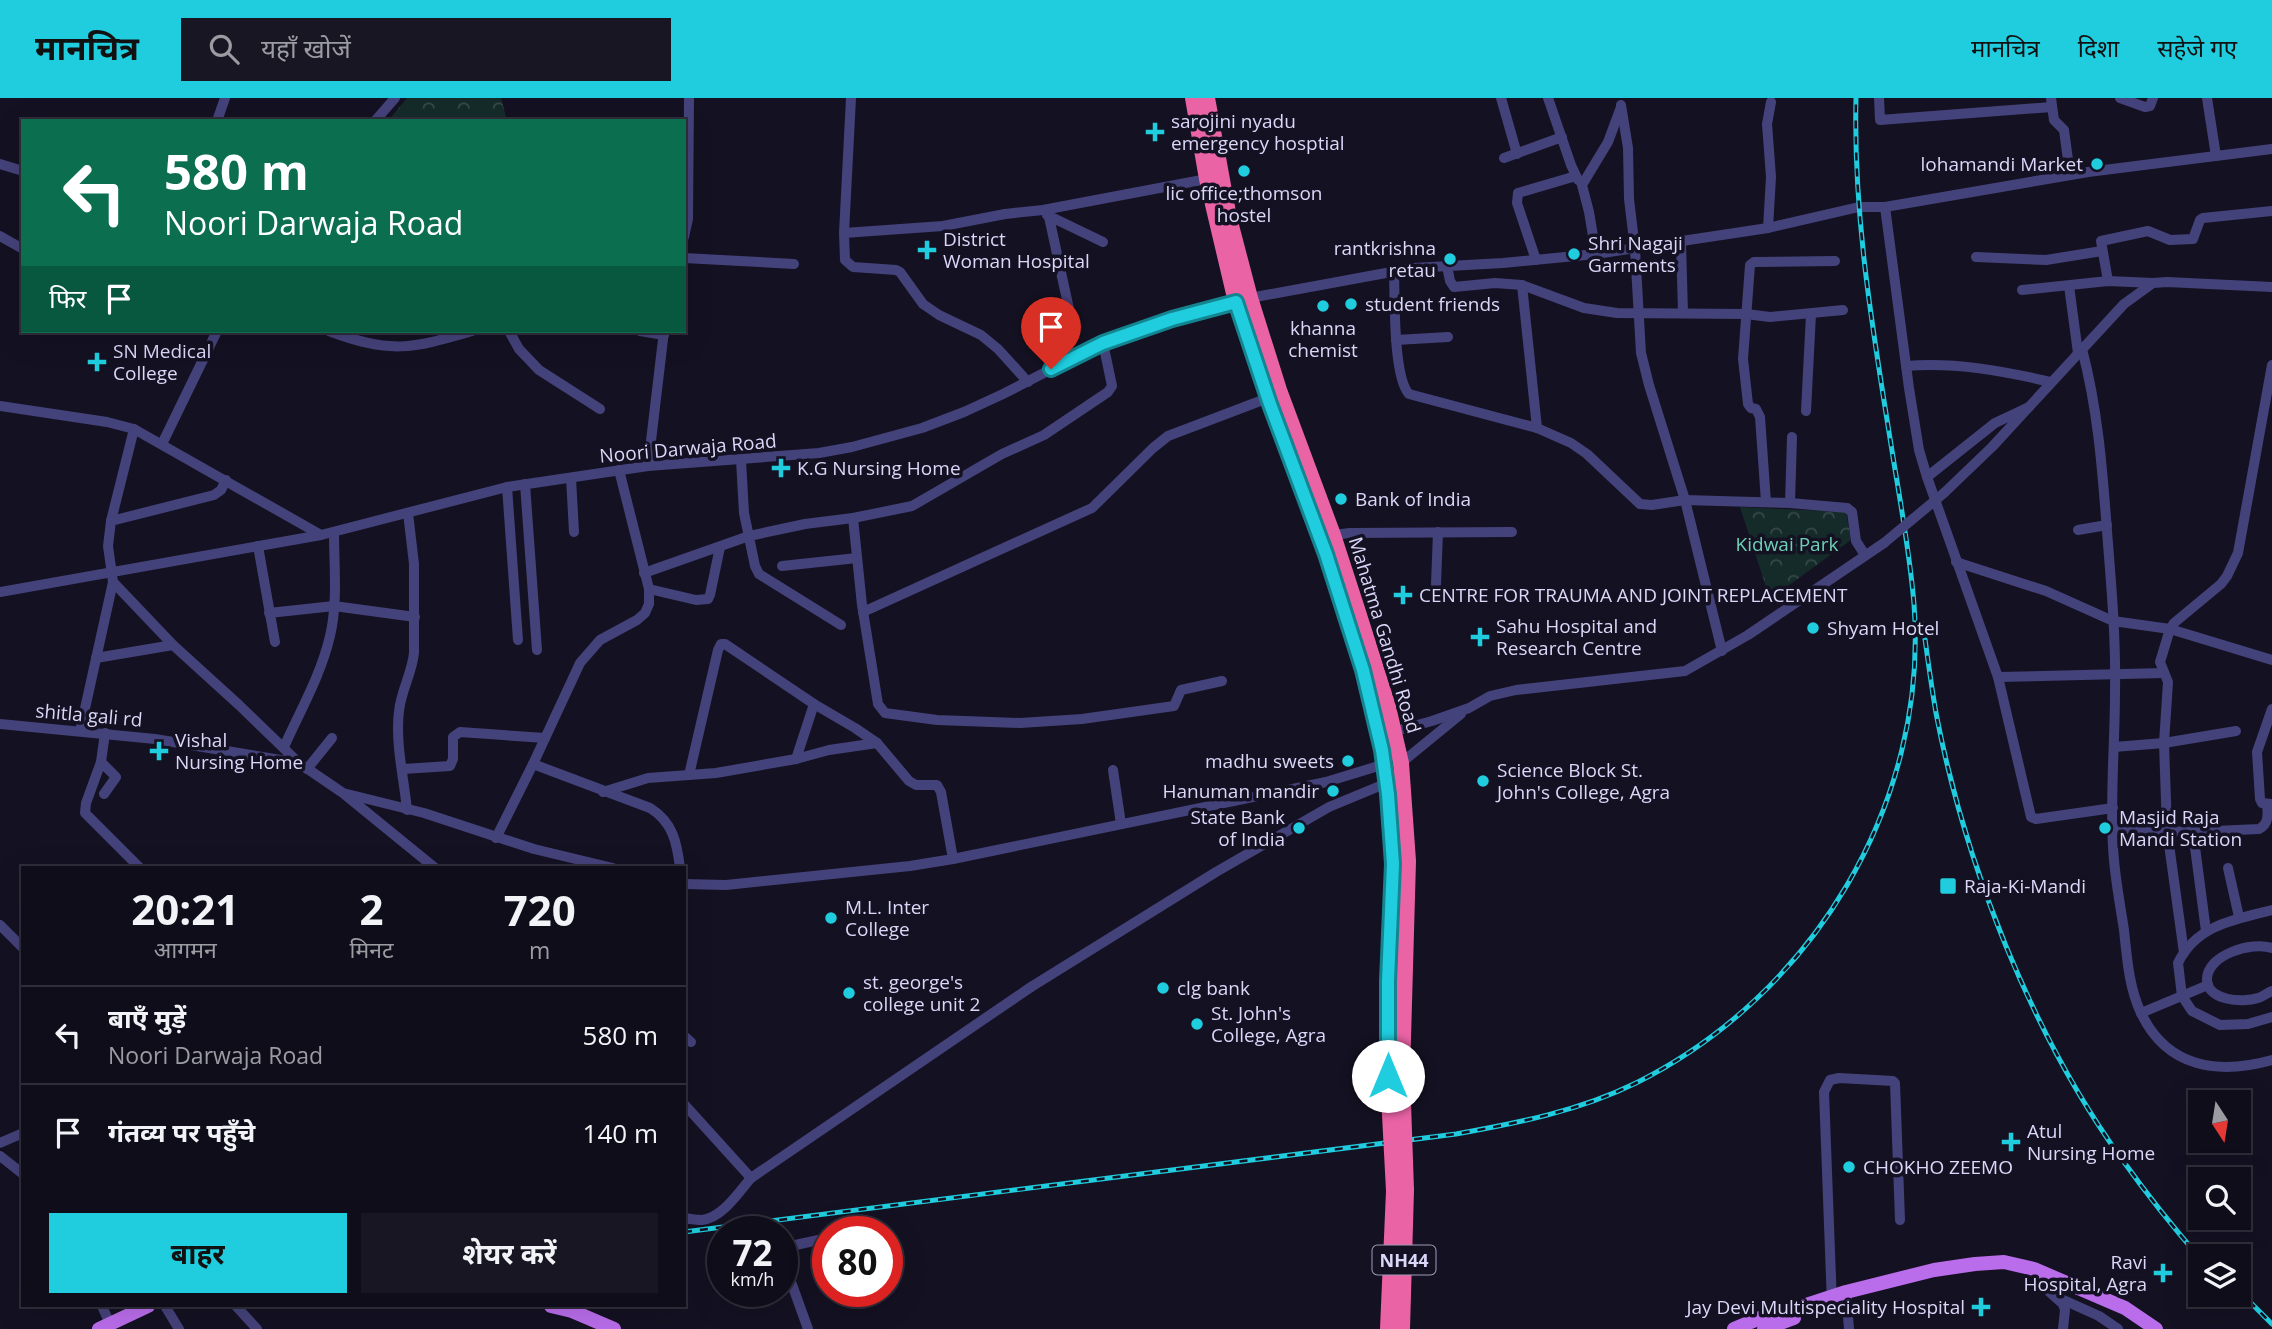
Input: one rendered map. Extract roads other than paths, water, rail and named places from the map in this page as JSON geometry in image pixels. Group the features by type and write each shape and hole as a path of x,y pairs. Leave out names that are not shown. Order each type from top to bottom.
{"highway":[{"name":"Mahatma Gandhi Road","path":"1193,98 1207,179 1243,300 1268,398 1326,554 1386,733"},
{"name":"Mahatma Gandhi Road","path":"1207,98 1243,300 1333,535 1393,764 1408,861 1395,1075"},
{"name":"Mahatma Gandhi Road","path":"1393,764 1387,783 1393,864 1388,981 1400,1191 1402,1329"},
{"name":"Mahatma Gandhi Road","path":"1388,1329 1400,1191"}],"main road":[{"path":"1738,1328 1765,1316 1934,1270 1975,1264 2011,1263 2034,1269 2125,1308 2156,1329"},
{"path":"1763,1329 1843,1296"},
{"path":"105,1326 146,1307"},
{"path":"555,1307 572,1311 614,1329"}],"street":[{"path":"218,119 225,98"},
{"path":"377,119 395,98"},
{"path":"686,228 689,98"},
{"path":"851,98 845,260 853,267 900,272 923,304 939,315 981,335 999,349 1028,382"},
{"path":"1501,98 1517,154"},
{"path":"1548,98 1590,212 1597,254"},
{"path":"1879,98 1880,120 2052,102 2054,120 2064,130 2070,175"},
{"path":"2120,98 2145,107 2150,106 2153,98"},
{"path":"2207,98 2216,156"},
{"path":"1768,228 1771,177 1767,124 1769,99"},
{"path":"1536,260 1517,203 1518,193 1579,181 1608,142 1621,102"},
{"path":"1621,102 1628,148 1629,199 1641,353 1685,500 1722,651"},
{"path":"1504,158 1562,137"},
{"name":"Noori Darwaja Road","path":"0,592 112,578 321,535 525,484 648,466 819,453 882,439 964,412 1103,343 1172,319 1243,300 1413,268 1536,260 1635,249 1768,228 1859,207 1885,207 2070,175 2272,149"},
{"path":"0,164 21,170"},
{"path":"844,233 943,226 1005,214 1046,213 1207,179"},
{"path":"1885,207 1919,450 1998,677 2031,817 2036,819 2113,808"},
{"path":"2108,281 2100,244 2102,241 2148,231 2170,240 2193,239 2203,218 2272,211"},
{"path":"1046,213 1103,242"},
{"path":"1046,213 1069,309"},
{"path":"0,236 21,248"},
{"path":"1681,242 1683,313"},
{"path":"1976,257 2046,260 2102,251"},
{"path":"686,258 794,264"},
{"path":"1766,502 1760,417 1756,409 1748,404 1743,359 1752,263 1835,261"},
{"path":"1447,266 1454,287 1495,283 1522,285 1602,312 1746,314 1770,317 1843,310"},
{"path":"1394,273 1396,340 1402,385 1409,394 1537,428 1571,443 1587,454 1640,504 1685,500 1790,503 1849,509 1852,512 1856,541 1864,555"},
{"path":"2022,290 2108,281 2272,287"},
{"path":"686,884 726,886 910,866 1121,824 1393,764 1469,708 1490,696 1516,690 1685,671 1722,651 1792,606 1884,543 1944,493 1992,447 2124,303 2153,284"},
{"path":"1522,285 1537,428"},
{"path":"2069,286 2080,351 2089,376 2107,525 2115,674 2113,850 2131,985 2141,1013 2167,1049 2187,1060 2211,1066 2237,1067 2272,1060"},
{"path":"1806,411 1811,314"},
{"path":"162,444 216,333"},
{"path":"334,333 356,341 403,348 465,333"},
{"path":"510,333 519,349 539,370 600,409"},
{"path":"648,466 664,333"},
{"path":"1396,340 1448,337"},
{"path":"644,573 749,536 804,524 897,510 926,499 1002,454 1044,435 1108,392 1112,386 1103,343"},
{"path":"1906,366 1955,365 2051,382"},
{"path":"2184,953 2167,830 2164,743 2168,682 2160,663 2170,629 2181,616 2221,584 2238,553 2272,365"},
{"path":"863,612 1075,517 1092,508 1168,436 1268,398"},
{"path":"0,406 107,422 134,429 321,535"},
{"path":"1927,477 1996,423 2029,407"},
{"path":"79,731 112,578 108,546 111,521 134,429"},
{"path":"1790,503 1792,437"},
{"path":"741,460 744,513 759,573 841,625"},
{"path":"496,838 580,663 600,640 645,614 649,604 649,589 619,470"},
{"path":"571,478 574,532"},
{"path":"111,521 214,495 221,491 226,480"},
{"path":"525,484 537,650"},
{"path":"508,487 518,640"},
{"path":"407,810 399,716 412,667 415,617 414,564 408,513"},
{"path":"853,518 863,612 878,704 885,713 937,720 1020,723 1096,717 1174,706 1181,690 1222,681"},
{"path":"2078,530 2107,525"},
{"path":"1333,535 1512,531"},
{"path":"284,747 322,662 331,635 334,606 334,532"},
{"path":"1436,584 1438,532"},
{"path":"258,546 275,642"},
{"path":"649,589 696,600 708,599 720,547"},
{"path":"782,566 857,558"},
{"path":"1956,562 2046,591 2113,621 2170,629 2272,660"},
{"path":"112,578 173,645 303,766 343,793 433,866"},
{"path":"269,613 334,606 415,617"},
{"path":"689,775 718,650 721,644 725,643 877,743 909,781 916,785 934,784 939,788 953,859"},
{"path":"96,659 173,645"},
{"path":"1998,677 2164,673"},
{"path":"796,759 814,704"},
{"path":"1386,733 1417,726 1469,708"},
{"path":"2112,829 2193,832 2262,828 2267,820 2270,804 2262,803 2260,799 2257,752 2272,709"},
{"name":"shitla gali rd","path":"0,724 155,739 303,766"},
{"path":"2114,747 2164,743 2236,731"},
{"path":"403,769 450,766 453,759 453,737 460,732 545,738"},
{"path":"105,733 102,762 86,803 85,813 138,866"},
{"path":"303,766 332,738"},
{"path":"603,792 648,778 716,773 877,743"},
{"path":"102,762 116,777 104,794"},
{"path":"533,764 650,808 661,815 676,840 680,866"},
{"path":"1113,770 1121,824"},
{"path":"1344,776 1353,797"},
{"path":"686,1218 702,1220 713,1216 726,1207 751,1178 1031,987 1216,872 1329,807 1387,783"},
{"path":"343,793 496,838 606,866"},
{"path":"2193,832 2206,931"},
{"path":"2228,868 2239,917"},
{"path":"2272,910 2223,922 2206,931 2194,940 2178,963 2182,996 2192,1011 2220,1025 2248,1024 2272,1017"},
{"path":"0,925 21,946"},
{"path":"2207,985 2209,971 2226,956 2252,945 2272,948"},
{"path":"2141,1013 2207,985"},
{"path":"2207,985 2223,998 2232,1000 2258,999 2272,991"},
{"path":"1849,1329 1843,1296 1824,1092 1830,1080 1839,1078 1895,1083 1900,1220"},
{"path":"686,1106 751,1178"},
{"path":"0,1143 21,1134"},
{"path":"0,1156 21,1172"},
{"path":"808,1329 785,1265 784,1251 786,1247 812,1241"},
{"path":"2034,1269 2044,1287 2056,1296 2099,1316 2118,1329"},
{"path":"2056,1296 2065,1310 2063,1329"},
{"path":"102,1307 105,1326"},
{"path":"166,1307 179,1329"},
{"path":"237,1307 257,1329"}],"railway":[{"path":"686,1232 1456,1134 1525,1120 1570,1109 1636,1083 1699,1045 1756,999 1806,945 1847,885 1879,820 1902,750 1914,678 1914,604 1910,567 1872,323 1861,233 1856,98"},
{"path":"1923,624 1936,713 1964,829 2006,945 2058,1057 2088,1109 2140,1184 2188,1244"},
{"path":"2251,1303 2272,1324"}],"place":[{"name":"sarojini nyadu emergency hosptial","path":"1155,132"},
{"name":"lohamandi Market","path":"2097,164"},
{"name":"lic office;thomson hostel","path":"1244,171"},
{"name":"District Woman Hospital","path":"927,250"},
{"name":"Shri Nagaji Garments","path":"1574,254"},
{"name":"rantkrishna retau","path":"1450,259"},
{"name":"student friends","path":"1351,304"},
{"name":"khanna chemist","path":"1323,306"},
{"name":"SN Medical College","path":"97,362"},
{"name":"K.G Nursing Home","path":"781,468"},
{"name":"Bank of India","path":"1341,499"},
{"name":"CENTRE FOR TRAUMA AND JOINT REPLACEMENT","path":"1403,595"},
{"name":"Shyam Hotel","path":"1813,628"},
{"name":"Sahu Hospital and Research Centre","path":"1480,637"},
{"name":"Vishal Nursing Home","path":"159,751"},
{"name":"madhu sweets","path":"1348,761"},
{"name":"Science Block St. John's College, Agra","path":"1483,781"},
{"name":"Hanuman mandir","path":"1333,791"},
{"name":"State Bank of India","path":"1299,828"},
{"name":"Masjid Raja Mandi Station","path":"2105,828"},
{"name":"Raja-Ki-Mandi","path":"1948,886"},
{"name":"M.L. Inter College","path":"831,918"},
{"name":"clg bank","path":"1163,988"},
{"name":"st. george's college unit 2","path":"849,993"},
{"name":"St. John's College, Agra","path":"1197,1024"},
{"name":"Atul Nursing Home","path":"2011,1142"},
{"name":"CHOKHO ZEEMO","path":"1849,1167"},
{"name":"Ravi Hospital, Agra","path":"2163,1273"},
{"name":"Jay Devi Multispeciality Hospital","path":"1981,1307"}],"park label":[{"name":"Kidwai Park","path":"1787,544"}]}
